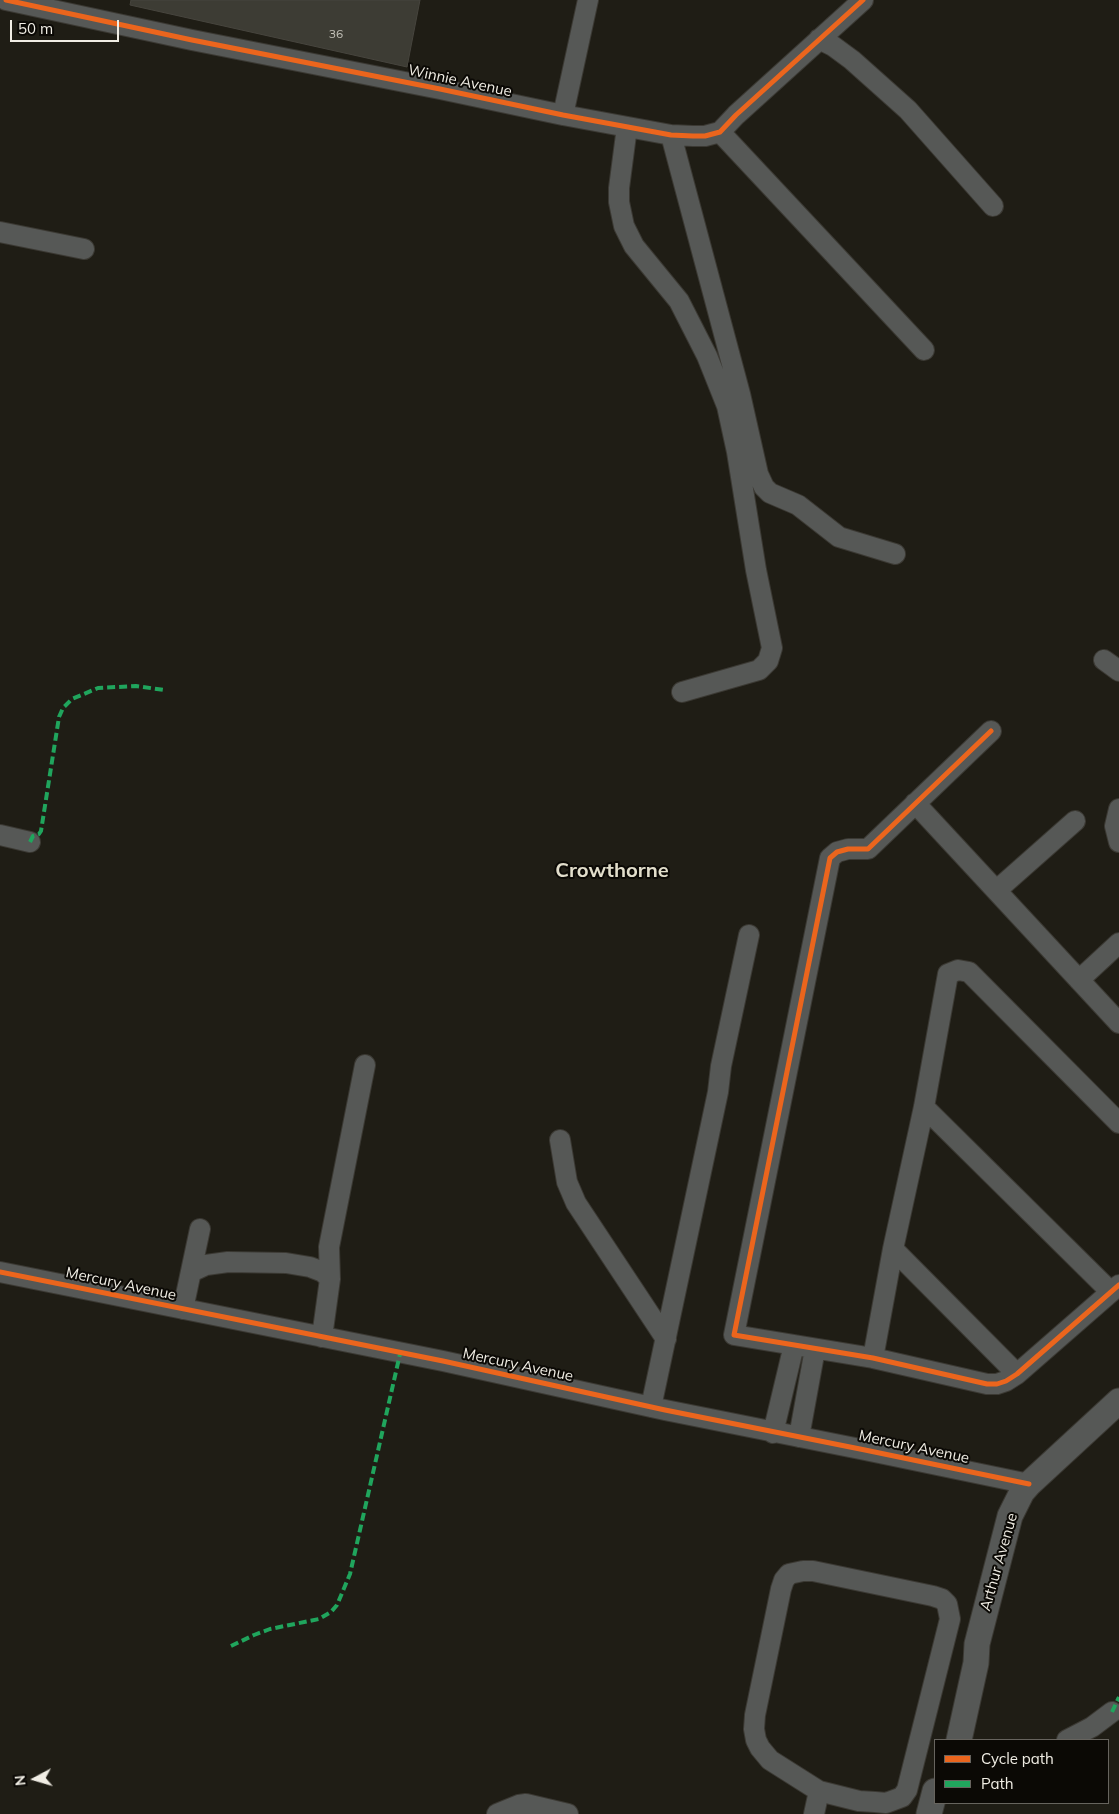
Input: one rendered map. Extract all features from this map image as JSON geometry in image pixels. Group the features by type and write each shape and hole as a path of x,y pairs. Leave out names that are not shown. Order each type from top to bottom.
{"main road":[{"name":"Arthur Avenue","path":"959,1739 976,1663 977,1644 1006,1528 1022,1492 1119,1401"},
{"name":"Arthur Avenue","path":"948,1739 971,1656 977,1644"},
{"path":"929,1814 934,1795"}],"street":[{"name":"Winnie Avenue","path":"6,0 192,40 627,127 671,135 705,136 720,132"},
{"path":"563,115 588,0"},
{"path":"863,0 736,115 720,132 924,350"},
{"path":"819,39 833,46 852,60 908,110 993,206"},
{"path":"627,127 619,188 624,226 634,246 679,301 707,356 727,406 772,648 768,661 759,670 682,692"},
{"path":"671,135 740,394 758,474 764,487 770,493 798,505 839,537 895,554"},
{"path":"0,232 84,249"},
{"path":"924,1106 1115,1288 1017,1374 997,1384 987,1384 873,1358 734,1334 830,858 837,852 848,849 868,849 991,731"},
{"path":"916,803 1119,1023"},
{"path":"1119,809 1115,826 1119,842"},
{"path":"997,890 1075,821"},
{"path":"0,835 30,842"},
{"path":"651,1406 749,935"},
{"path":"1079,980 1119,943"},
{"path":"873,1358 893,1249 924,1106 948,974 958,970 969,972 1119,1123"},
{"path":"322,1337 330,1279 329,1247 365,1065"},
{"path":"560,1140 567,1182 576,1203 666,1339"},
{"path":"183,1310 200,1229"},
{"path":"300,1265 313,1260 329,1247"},
{"path":"893,1249 1017,1374"},
{"path":"191,1272 206,1266 228,1262 286,1263 310,1267 323,1272 330,1279"},
{"name":"Mercury Avenue","path":"0,1272 651,1406 800,1428 865,1450 1029,1484"},
{"path":"775,1424 794,1345"},
{"path":"800,1428 815,1349"},
{"path":"813,1571 942,1599 947,1604 950,1619 907,1790 902,1797 886,1802 858,1801 819,1790 766,1756 756,1740 754,1729 757,1705 784,1580 789,1574 794,1572 813,1571"},
{"path":"1069,1739 1092,1727 1112,1712"},
{"path":"814,1814 819,1790"},
{"path":"497,1814 526,1804 568,1814"}],"building":[{"path":"131,0 420,0 407,67 130,5"}],"marked path":[{"path":"30,842 33,836 41,831 59,717 63,708 72,699 98,688 136,686 164,690"},
{"path":"231,1646 270,1629 319,1619 331,1612 337,1605 350,1574 400,1354"},
{"path":"1112,1712 1119,1697"}],"cycle path":[{"path":"6,0 192,40 563,115 671,135 693,136 705,136 720,132 736,115 863,0"},
{"path":"991,731 868,849 848,849 837,852 830,858 734,1335 873,1358 987,1384 997,1384 1017,1374 1119,1285"},
{"path":"0,1272 443,1361 665,1410 1029,1484"}],"district":[{"name":"Crowthorne","path":"612,871"}]}
